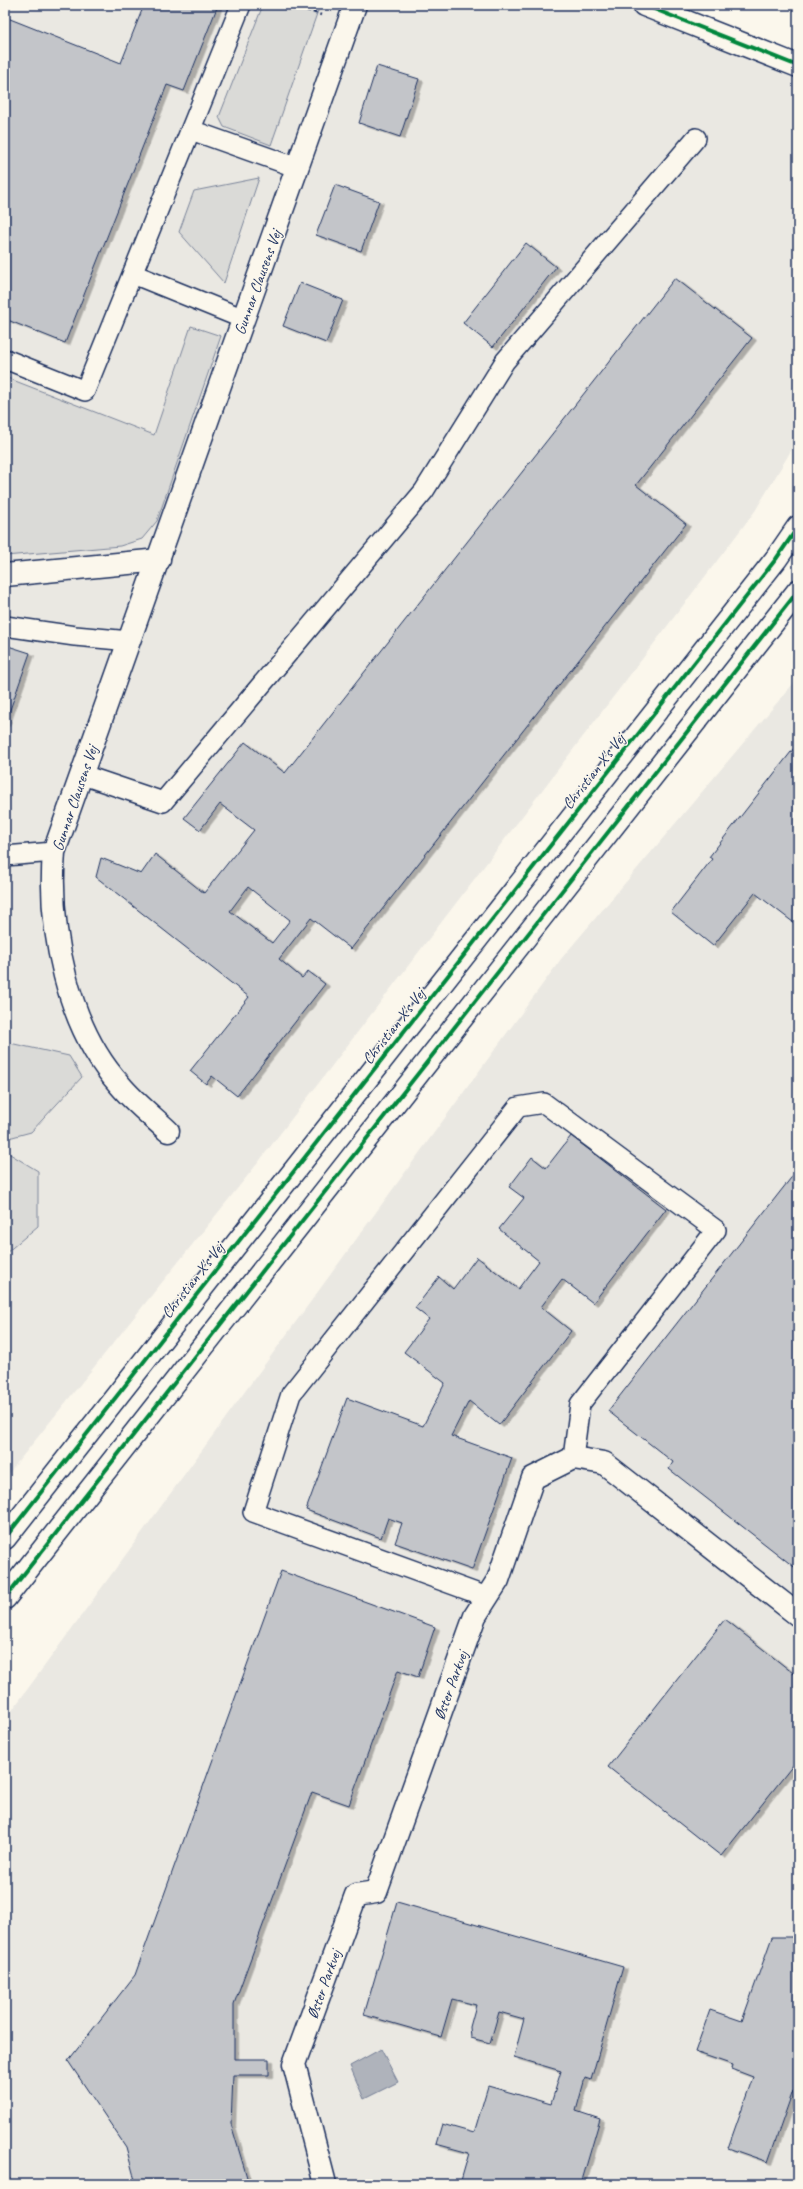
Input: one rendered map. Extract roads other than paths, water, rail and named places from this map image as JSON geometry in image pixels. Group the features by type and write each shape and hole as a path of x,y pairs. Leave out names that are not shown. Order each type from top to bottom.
{"street":[{"name":"Gunnar Clausens Vej","path":"168,1131 119,1085 93,1049 73,1002 58,954 52,889 54,852 355,5"},
{"path":"644,5 798,66"},
{"name":"Christian X's Vej","path":"5,1538 771,565 798,527"},
{"path":"5,575 159,560"},
{"path":"5,1598 798,591"},
{"path":"573,1458 604,1463 798,1615"},
{"name":"Øster Parkvej","path":"325,2184 294,2064 356,1895 376,1892 475,1616 498,1580 533,1478 573,1458"}],"lane":[{"path":"5,360 85,391 241,5"},
{"path":"191,130 298,168"},
{"path":"82,775 163,802 424,491 505,361 696,138"},
{"path":"133,274 244,319"},
{"path":"5,626 75,636 130,641"},
{"path":"5,856 54,852"},
{"path":"487,1597 253,1512 291,1394 518,1107 544,1103 716,1230 580,1404 573,1458"}]}
